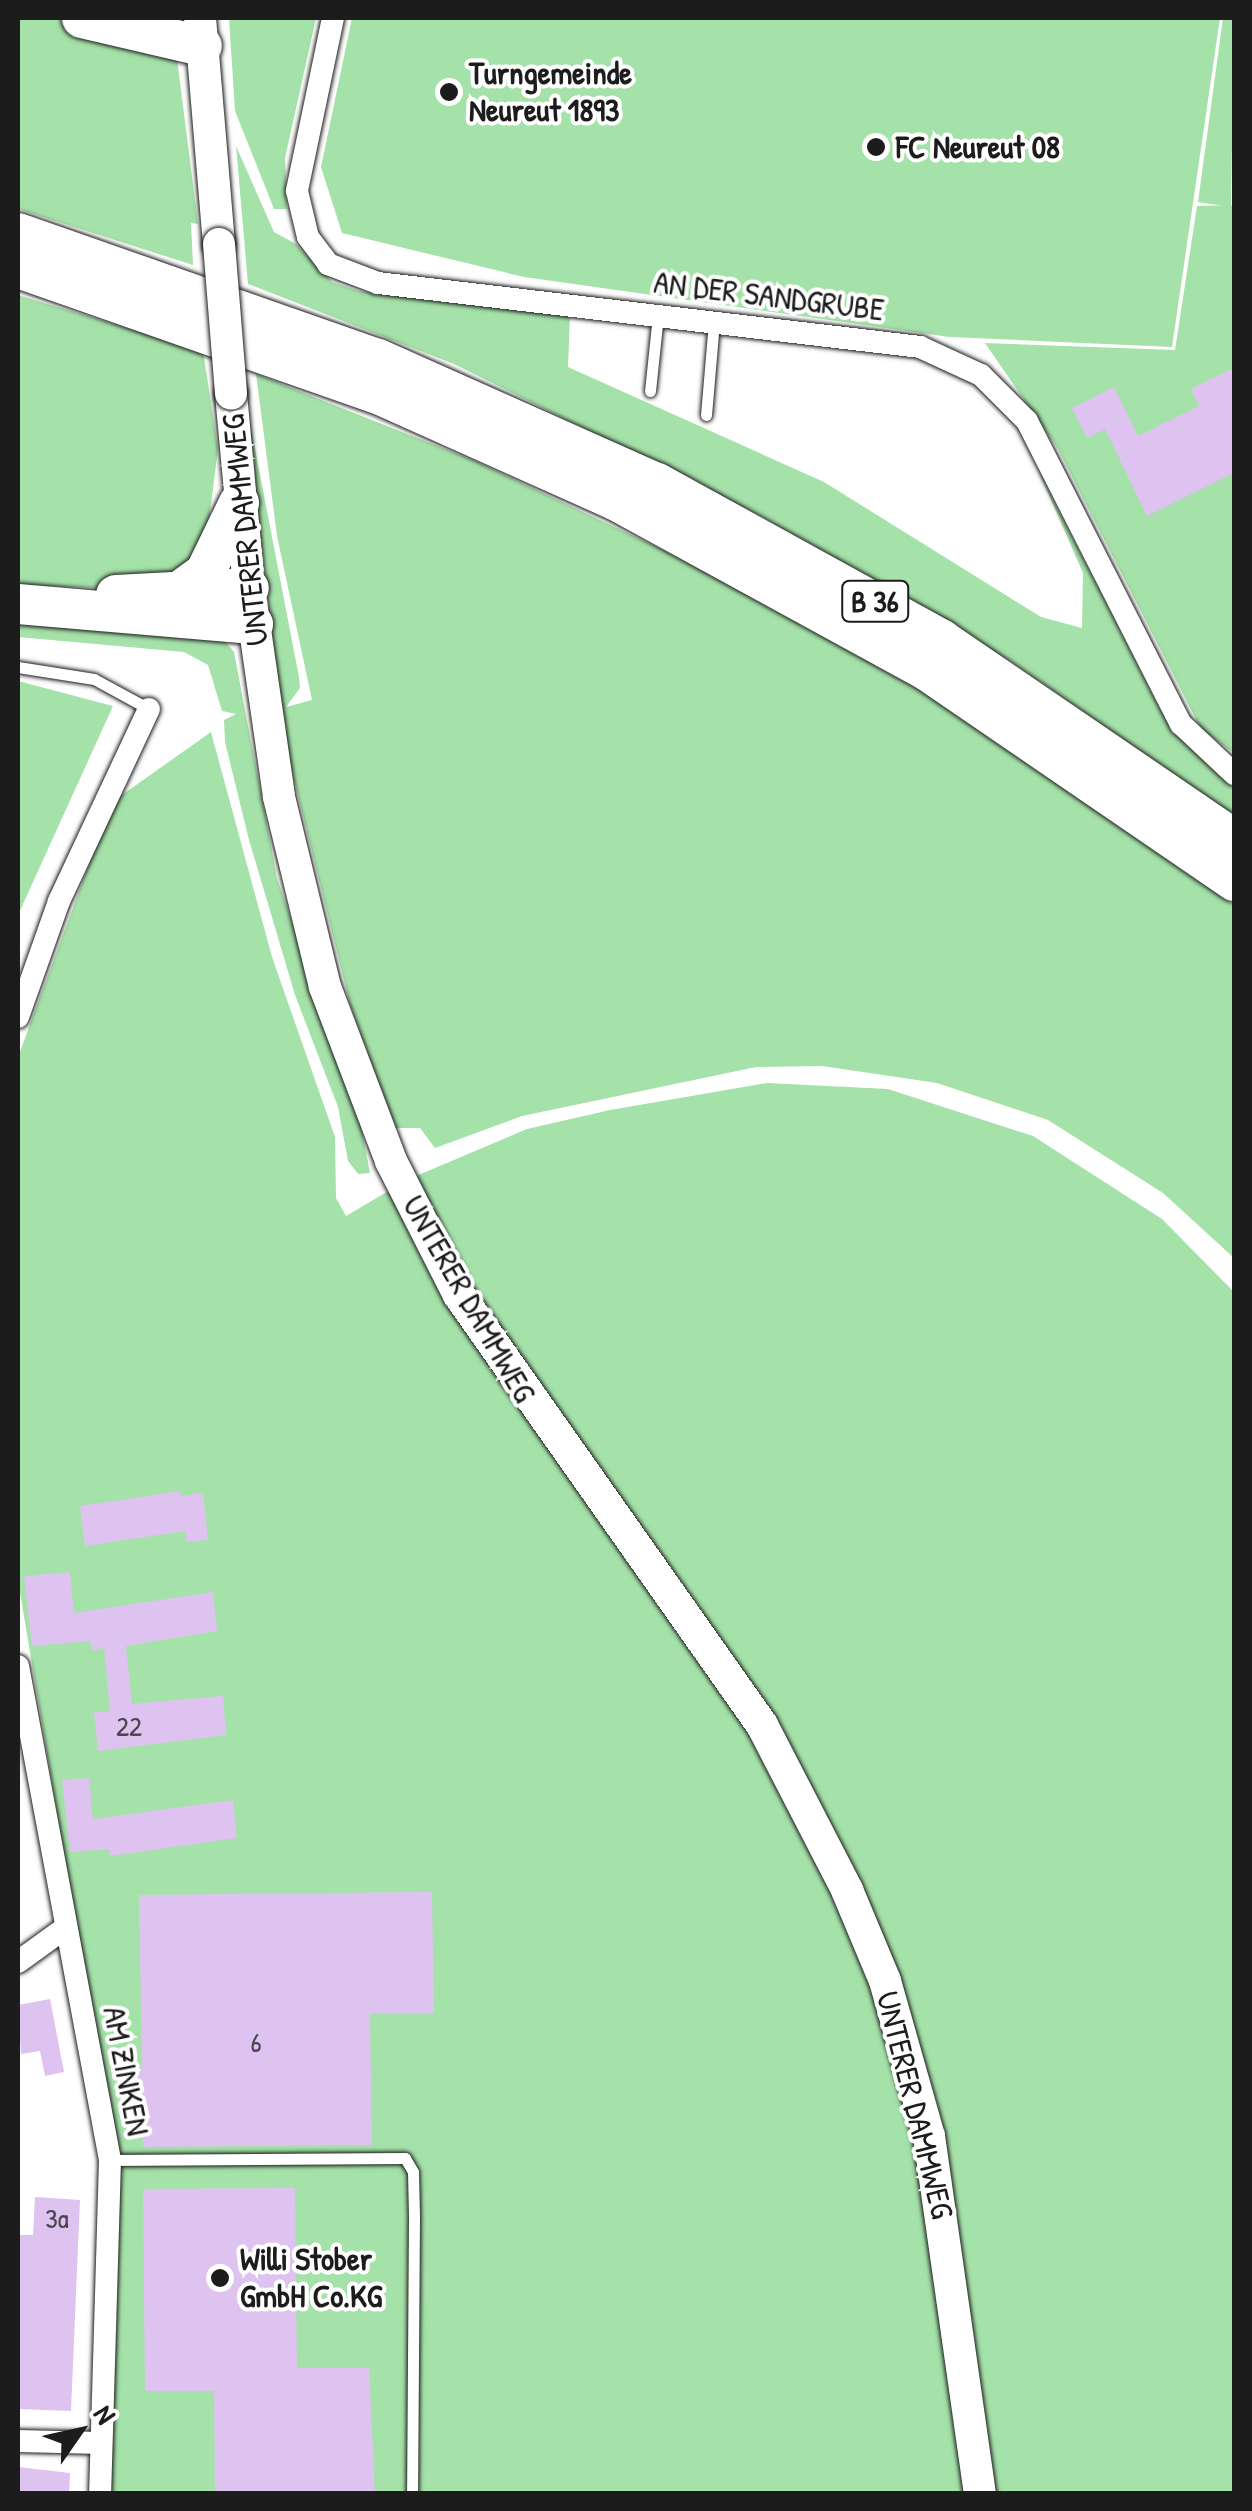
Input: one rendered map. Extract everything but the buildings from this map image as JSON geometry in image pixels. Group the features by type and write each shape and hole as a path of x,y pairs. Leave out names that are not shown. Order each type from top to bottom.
{"highway":[{"path":"82,18 201,32"},
{"name":"B 36","path":"18,233 378,360 657,483 942,640 1234,839"},
{"name":"B 36","path":"18,268 378,394 617,501 768,578 1019,730 1234,881"},
{"name":"B 36","path":"18,286 105,310 148,311"},
{"path":"180,591 205,573 239,503"},
{"path":"18,590 76,596 180,591 251,606"},
{"path":"18,604 251,606"}],"main road":[{"name":"UNTERER DAMMWEG","path":"201,32 239,503 251,606 304,912 366,1100 416,1216 497,1356 762,1726 822,1836 885,1981 930,2136 949,2239 980,2494"}],"street":[{"name":"AN DER SANDGRUBE","path":"333,18 297,191 308,238 328,264 378,283 920,347 982,375 1004,393 1049,460 1171,708 1194,740 1234,774"},
{"path":"18,1017 59,901 149,709"},
{"name":"AM ZINKEN","path":"18,1666 110,2160 100,2494"},
{"path":"18,1962 65,1928"},
{"path":"18,2441 101,2442"}],"lane":[{"path":"650,391 658,315"},
{"path":"706,416 714,322"},
{"path":"18,666 94,679 149,709"},
{"path":"110,2160 404,2158 413,2172 412,2494"}],"green space":[{"path":"18,18 63,18 177,59 198,224 191,223 193,265 18,209"},
{"path":"229,18 316,18 285,158 287,209 274,209 235,111"},
{"name":"FC Neureut 08","path":"352,18 1220,18 1172,347 950,337 524,277 342,233 321,167"},
{"path":"1223,18 1234,18 1231,207 1198,202"},
{"path":"236,146 274,232 296,244 332,282 359,291 570,315 568,367 824,482 1041,617 1082,628 1083,573 1037,468 1161,711 1234,788 1234,816 1012,662 763,517 454,364 248,284"},
{"path":"1234,205 1234,753 1201,729 1058,449 985,343 1175,350 1197,206"},
{"path":"18,295 203,351 218,449 204,559 133,589 18,585"},
{"path":"256,374 475,461 769,600 968,718 1234,905 1234,1258 1163,1193 1048,1120 937,1083 822,1066 756,1067 522,1116 435,1148 420,1128 395,1128 350,1004 283,735 246,402 299,677 300,688 286,707 312,700 277,536"},
{"path":"18,611 224,640 234,652 277,878 360,1121 370,1173 358,1174 348,1161 338,1107 295,995 249,840 225,742 224,720 236,714 222,711 208,665 184,652 18,637"},
{"path":"18,681 113,706 18,915"},
{"path":"211,732 272,957 335,1137 336,1198 346,1216 409,1179 527,1129 610,1110 767,1083 888,1089 1033,1136 1162,1219 1234,1292 1234,2493 109,2494 119,2179 18,1581 18,1057 112,802"}],"place":[{"name":"Turngemeinde Neureut 1893","path":"449,92"},
{"name":"FC Neureut 08","path":"876,147"},
{"name":"Willi Stober GmbH Co.KG","path":"220,2278"}]}
